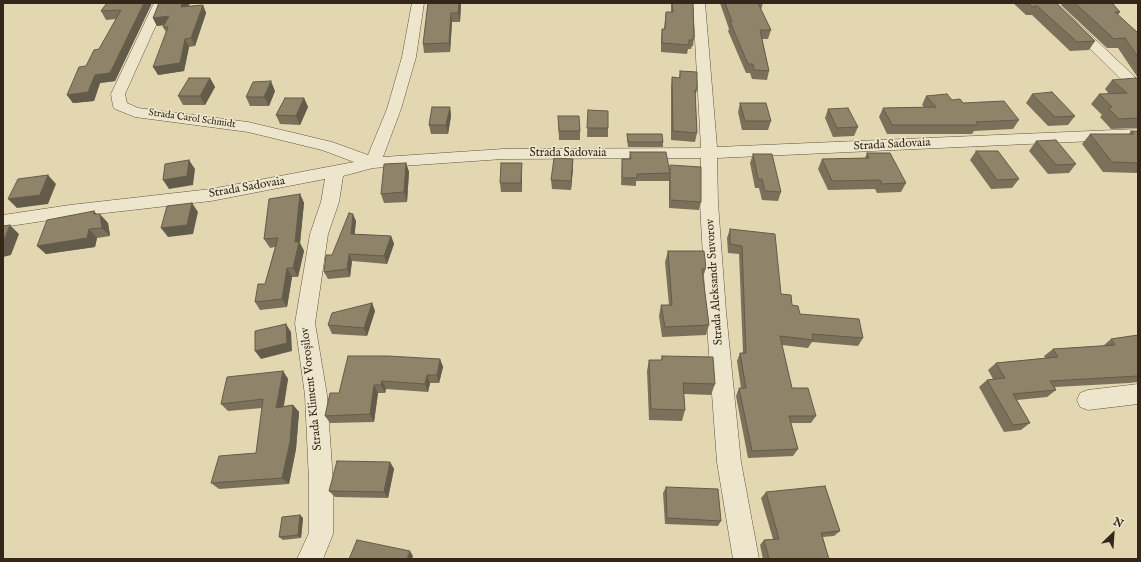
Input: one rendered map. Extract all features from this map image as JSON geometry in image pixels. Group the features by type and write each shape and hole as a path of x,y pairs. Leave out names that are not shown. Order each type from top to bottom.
{"street":[{"name":"Strada Carol Schmidt","path":"160,3 118,94 120,106 135,112 248,127 326,146 373,162"},
{"path":"373,162 394,109 407,65 418,3"},
{"name":"Strada Aleksandr Suvorov","path":"700,3 709,153 709,203 729,462 746,559"},
{"path":"1050,3 1138,88"},
{"name":"Strada Sadovaia","path":"3,221 70,211 211,195 335,172 373,162 502,154 709,153 1138,134"},
{"name":"Strada Kliment Voroșilov","path":"310,559 321,534 321,481 316,395 305,323 319,234 330,202 335,172"},
{"path":"1088,400 1138,394"}],"building":[{"path":"107,3 144,3 110,73 95,75 88,92 67,95 79,67 86,66 94,50 99,49 121,10 101,11"},
{"path":"159,3 182,3 181,7 203,5 191,38 185,39 180,63 153,67 168,27 163,27 169,16 153,18"},
{"path":"428,3 459,3 458,13 451,13 449,43 423,44"},
{"path":"672,3 693,3 694,37 693,40 689,40 689,45 662,43 662,29 665,29 666,12 673,12"},
{"path":"725,3 758,3 771,30 760,30 769,71 754,70 753,64 748,64 730,22 732,22"},
{"path":"1028,3 1056,3 1095,41 1077,42 1037,6 1032,7"},
{"path":"1075,3 1112,3 1120,12 1115,12 1138,33 1138,57 1125,38 1114,39"},
{"path":"680,71 697,72 697,90 695,90 697,133 673,131 672,77 680,78"},
{"path":"189,78 210,78 200,96 178,96"},
{"path":"1136,78 1138,80 1138,118 1119,119 1108,108 1112,107 1099,94 1127,93 1112,80"},
{"path":"271,81 264,97 246,97 253,82"},
{"path":"1052,92 1075,116 1055,117 1032,94"},
{"path":"947,94 952,100 960,99 963,103 1004,101 1019,120 976,122 978,125 892,125 883,108 936,107 926,96"},
{"path":"285,98 304,98 296,116 276,115"},
{"path":"740,103 766,103 771,121 745,121"},
{"path":"432,107 450,107 446,125 429,125"},
{"path":"848,108 858,127 837,128 828,109"},
{"path":"588,110 608,111 608,128 587,128"},
{"path":"558,116 579,116 580,131 559,131"},
{"path":"1131,131 1138,131 1138,163 1112,162 1090,134 1134,134"},
{"path":"627,134 662,134 663,142 628,142"},
{"path":"1056,140 1076,164 1056,165 1036,141"},
{"path":"976,151 998,151 1019,179 997,180"},
{"path":"630,152 666,152 670,173 637,174 637,178 622,178 622,159 631,159"},
{"path":"867,153 890,153 906,183 882,184 880,180 832,181 822,159 869,158"},
{"path":"753,154 772,154 781,192 765,191 762,179 758,179"},
{"path":"554,158 573,159 571,181 551,180"},
{"path":"189,160 187,176 163,180 165,164"},
{"path":"406,163 404,192 381,194 384,164"},
{"path":"501,163 522,163 521,183 500,183"},
{"path":"670,165 701,167 701,202 670,200"},
{"path":"48,175 40,195 8,199 18,179"},
{"path":"300,194 295,242 299,242 293,268 287,268 282,299 255,302 258,284 265,284 278,238 264,239 269,199"},
{"path":"192,203 187,225 161,228 167,206"},
{"path":"94,211 94,214 100,214 102,228 89,229 87,238 37,246 47,220"},
{"path":"349,213 353,214 351,234 391,236 384,256 349,254 347,269 324,272 326,255 332,255"},
{"path":"10,225 3,242 3,226"},
{"path":"730,229 775,234 781,294 791,295 792,305 798,306 800,314 859,319 863,338 812,334 813,340 780,336 792,388 808,388 816,416 789,416 798,449 752,451 739,388 746,388 740,353 746,353 742,246 730,244"},
{"path":"668,251 704,251 706,268 702,269 709,325 665,327 661,305 672,305"},
{"path":"372,303 364,328 328,325 332,313"},
{"path":"286,324 287,343 255,351 255,331"},
{"path":"1138,335 1138,376 1050,381 1056,390 1013,394 1030,423 1013,425 987,380 1005,378 996,363 1058,357 1053,349 1115,345 1111,339"},
{"path":"348,356 388,356 440,359 437,375 427,375 425,384 382,381 381,385 374,385 370,414 325,416 330,393 339,393"},
{"path":"662,356 713,357 715,384 683,383 685,410 651,409 649,360 662,360"},
{"path":"283,371 276,408 293,405 290,442 282,478 211,483 219,456 256,453 263,399 221,404 227,377"},
{"path":"337,461 390,462 384,492 329,491"},
{"path":"825,486 840,531 821,533 829,559 769,559 764,540 779,539 766,492"},
{"path":"666,487 718,489 721,521 667,518"},
{"path":"300,515 298,535 279,537 282,517"},
{"path":"357,540 410,551 407,559 349,559"}]}
